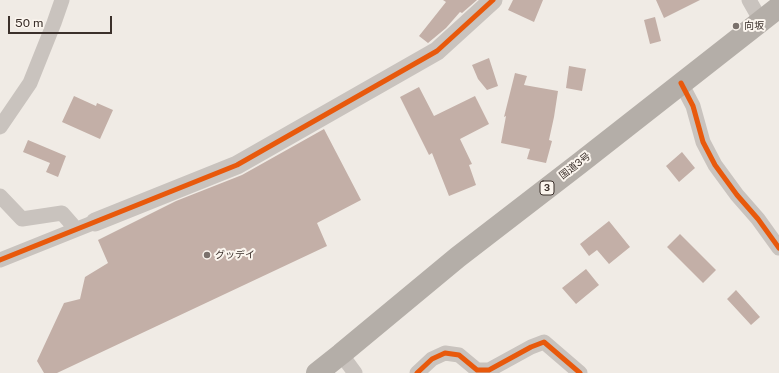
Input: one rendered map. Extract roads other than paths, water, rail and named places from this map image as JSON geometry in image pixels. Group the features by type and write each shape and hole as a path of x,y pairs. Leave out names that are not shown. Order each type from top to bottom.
{"highway":[{"name":"国道3号","path":"317,373 458,257 779,6"}],"street":[{"path":"0,127 30,83 62,0"},
{"path":"0,260 237,165 437,51 493,0"},
{"path":"749,0 761,21"},
{"path":"682,82 692,106 703,142 715,165 779,248"},
{"path":"0,196 22,219 62,213 76,229"},
{"path":"417,373 432,359 445,353 459,356 477,370 489,370 531,346 544,342 580,373"},
{"path":"341,354 355,373"}],"place":[{"name":"向坂","path":"736,26"},
{"name":"グッデイ","path":"207,255"}]}
